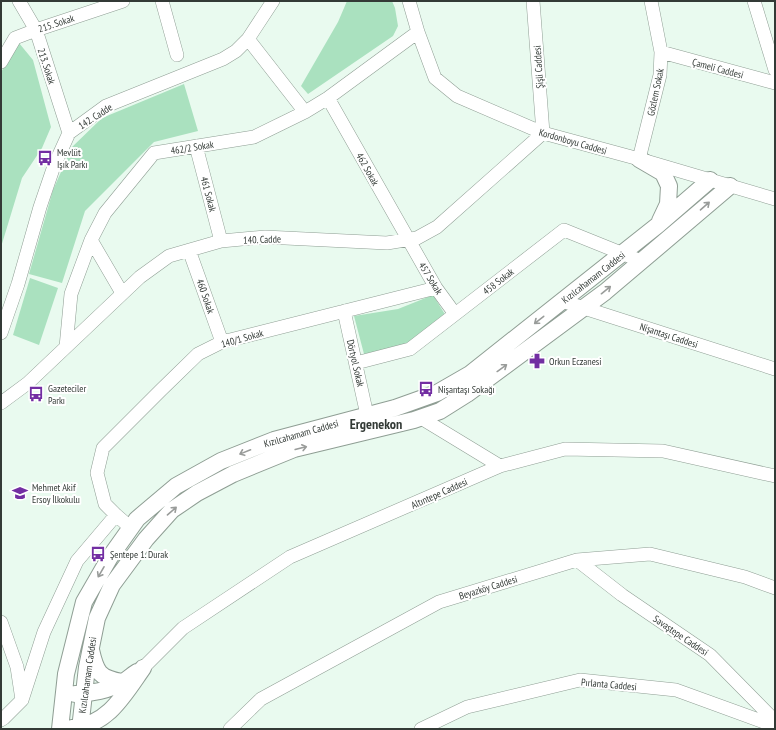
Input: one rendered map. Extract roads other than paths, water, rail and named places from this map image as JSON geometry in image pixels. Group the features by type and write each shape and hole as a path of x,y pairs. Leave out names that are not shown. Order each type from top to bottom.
{"main road":[{"path":"639,159 663,173 669,186 668,204 658,225"},
{"name":"Kızılcahamam Caddesi","path":"60,729 66,674 84,602 110,557 136,519 176,486 221,461 274,440 402,405 437,393 470,374 658,225 710,180"},
{"name":"Kızılcahamam Caddesi","path":"80,728 87,667 97,618 112,584 146,539 172,510 197,493 233,474 294,449 422,418 440,411 467,394 605,292 730,186"},
{"path":"402,405 422,418"},
{"path":"91,647 96,668 102,676 111,680 122,682"},
{"path":"64,694 84,694 104,690 122,682 143,668"},
{"path":"60,729 80,728 105,715 120,702 143,668"},
{"path":"96,729 105,715"}],"street":[{"name":"213. Sokak","path":"19,1 36,30 69,133"},
{"name":"215. Sokak","path":"1,62 15,38 124,1"},
{"path":"162,1 177,55"},
{"name":"142. Cadde","path":"1,333 18,284 40,207 54,166 69,133 106,106 223,59 236,52 248,39 272,1"},
{"name":"Kordonboyu Caddesi","path":"409,1 418,32 435,78 457,96 543,133 639,159 775,199"},
{"name":"Şişli Caddesi","path":"533,1 543,133"},
{"name":"Gözlem Sokak","path":"639,159 660,75 661,52 651,1"},
{"path":"754,1 775,70"},
{"name":"462/2 Sokak","path":"66,348 71,294 91,240 105,213 154,153 254,137 305,112 328,98 418,32"},
{"path":"248,39 305,112"},
{"name":"Çameli Caddesi","path":"661,52 775,83"},
{"name":"462 Sokak","path":"328,98 408,240"},
{"name":"140. Cadde","path":"1,403 28,383 140,277 169,256 221,241 266,237 387,243 417,238 436,227 543,133"},
{"name":"461 Sokak","path":"196,146 221,241"},
{"name":"458 Sokak","path":"356,363 410,349 564,230 641,261"},
{"path":"91,240 122,293"},
{"name":"457 Sokak","path":"408,240 436,288 455,314"},
{"name":"460 Sokak","path":"189,250 222,342"},
{"name":"140/1 Sokak","path":"131,528 106,504 97,473 103,448 198,354 222,342 436,288"},
{"name":"Nişantaşı Caddesi","path":"562,301 775,369"},
{"name":"Dörtyol Sokak","path":"344,311 367,415"},
{"path":"422,418 500,466"},
{"name":"Altıntepe Caddesi","path":"143,668 183,628 290,557 500,466 566,449 663,451 775,476"},
{"path":"1,720 22,700 44,632 77,561 116,515"},
{"name":"Beyazköy Caddesi","path":"230,729 261,699 439,602 576,560 650,554 745,577 775,588"},
{"name":"Savaştepe Caddesi","path":"576,560 622,595 710,655 775,721"},
{"path":"1,622 17,667 22,700"},
{"name":"Pırlanta Caddesi","path":"421,729 467,707 580,680 676,690 775,726"}],"place":[{"name":"Mevlüt Işık Parkı","path":"45,158"},
{"name":"Orkun Eczanesi","path":"537,361"},
{"name":"Nişantaşı Sokağı","path":"426,389"},
{"name":"Gazeteciler Parkı","path":"36,394"},
{"name":"Mehmet Akif Ersoy İlkokulu","path":"20,493"},
{"name":"Şentepe 1. Durak","path":"98,554"}],"district":[{"name":"Ergenekon","path":"376,424"}]}
